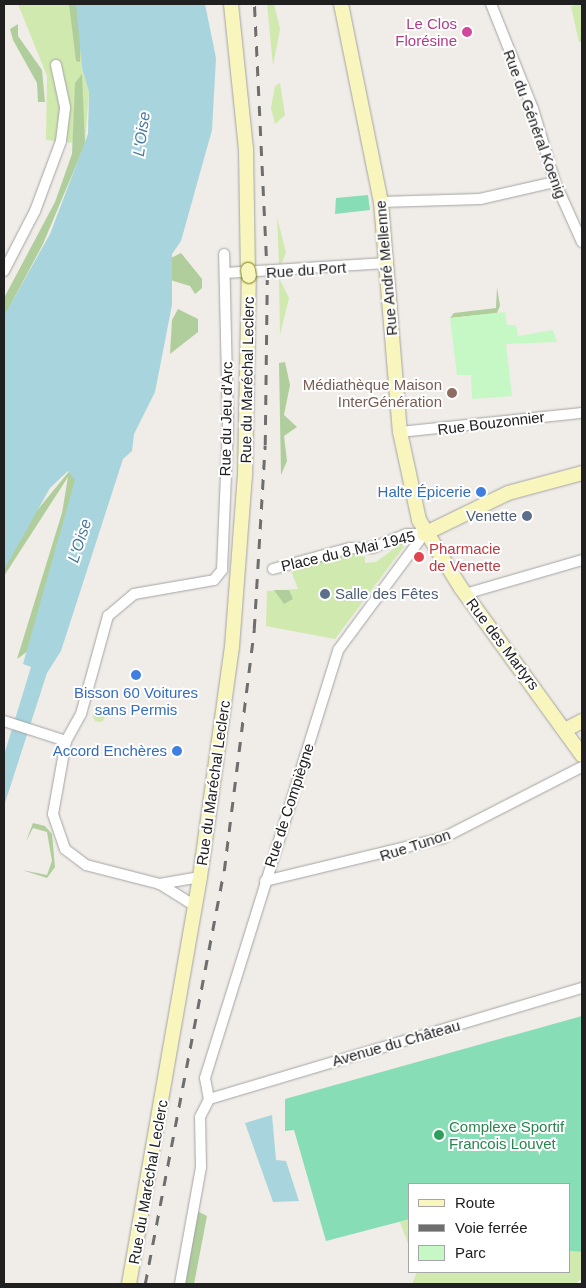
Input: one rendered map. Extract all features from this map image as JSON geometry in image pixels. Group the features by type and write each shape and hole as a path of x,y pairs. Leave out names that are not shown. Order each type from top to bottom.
{"main road":[{"name":"Rue du Maréchal Leclerc","path":"129,1284 200,877 238,586 247,428 248,273 246,149 231,4"},
{"name":"Rue André Mellenne","path":"341,4 382,202 400,432 424,534"},
{"path":"424,534 508,493 582,473"},
{"name":"Rue des Martyrs","path":"424,534 465,594 566,730 582,755"},
{"path":"566,730 582,721"}],"street":[{"name":"Rue du Général Koenig","path":"491,4 533,109 555,182 582,242"},
{"path":"4,271 35,211 61,141 65,107 56,65"},
{"path":"382,202 480,199 555,182"},
{"name":"Rue du Jeu d'Arc","path":"66,741 82,714 108,616 134,594 214,580 222,570 226,273 224,254"},
{"name":"Rue du Port","path":"226,273 386,263"},
{"name":"Rue Bouzonnier","path":"400,432 582,413"},
{"name":"Place du 8 Mai 1945","path":"273,569 350,548 372,548 406,534 424,534"},
{"name":"Rue de Compiègne","path":"209,1099 205,1078 339,649 424,534"},
{"path":"465,594 582,560"},
{"path":"4,721 66,741 53,814 65,849 86,866 160,884 195,906"},
{"name":"Rue Tunon","path":"266,881 443,838 582,767"},
{"path":"160,884 200,877"},
{"path":"175,893 177,881"},
{"name":"Avenue du Château","path":"209,1099 582,988"},
{"path":"180,1284 202,1167 200,1117 209,1099"}],"green space":[{"path":"18,4 76,4 82,68 89,92 85,144 46,140 47,76"},
{"path":"69,4 77,4 81,24 80,62 76,61"},
{"path":"267,4 274,4 280,29 273,66"},
{"path":"582,4 582,42 579,42 571,6"},
{"path":"18,24 18,36 42,70 45,102 38,102 37,83 13,40 10,29"},
{"path":"82,74 85,144 43,244 4,317 4,298 55,202 72,154 75,83"},
{"path":"280,83 285,115 275,124 271,108 275,86"},
{"path":"368,195 370,210 335,214 336,198"},
{"path":"277,217 286,253 280,267 279,262"},
{"path":"181,253 202,279 202,288 195,294 190,286 167,279 171,258"},
{"path":"279,278 289,298 280,335"},
{"path":"497,287 500,306 497,313 450,318 454,313 496,308"},
{"path":"178,309 198,319 198,332 170,354 172,320"},
{"path":"505,312 507,325 516,325 518,336 553,330 557,342 506,344 512,396 472,399 471,375 457,375 450,318"},
{"path":"285,362 290,385 284,415 297,427 284,436 287,461 281,475 279,363"},
{"path":"71,469 77,482 28,651 17,659 62,513 68,477 4,576 4,566 30,519"},
{"path":"403,542 405,545 335,639 266,626 267,591 298,589 290,568 352,552 365,557 365,563 376,562"},
{"path":"274,590 289,590 293,599 284,604"},
{"path":"101,710 104,711 104,721 97,722 94,721 93,714 94,711"},
{"path":"33,823 45,826 52,834 55,867 47,878 22,870 47,875 52,861 47,832 33,828 26,841"},
{"name":"Complexe Sportif Francois Louvet","path":"582,1016 582,1252 571,1251 571,1183 408,1183 408,1220 326,1241 294,1130 285,1131 285,1099"},
{"path":"197,1211 207,1216 194,1284 184,1284"},
{"path":"408,1220 408,1244 400,1222"},
{"path":"571,1251 582,1252 582,1278 575,1284 412,1284 417,1273 571,1273"}],"water":[{"name":"L'Oise","path":"76,4 205,4 216,58 212,130 181,241 172,254 172,305 155,392 134,434 132,451 123,459 61,651 47,673 4,806 4,755 31,667 23,664 75,480 68,471 50,488 4,570 4,316 50,234 88,134 89,92 82,68"},
{"path":"272,1115 276,1160 286,1161 299,1201 273,1202 245,1123"}],"railway":[{"path":"145,1284 224,871 254,629 265,445 267,276 254,4"}],"place":[{"name":"Le Clos Florésine","path":"467,32"},
{"name":"Médiathèque Maison InterGénération","path":"452,393"},
{"name":"Halte Épicerie","path":"481,492"},
{"name":"Venette","path":"527,516"},
{"name":"Pharmacie de Venette","path":"419,557"},
{"name":"Salle des Fêtes","path":"325,594"},
{"name":"Bisson 60 Voitures sans Permis","path":"136,675"},
{"name":"Accord Enchères","path":"177,751"},
{"name":"Complexe Sportif Francois Louvet","path":"439,1135"}]}
